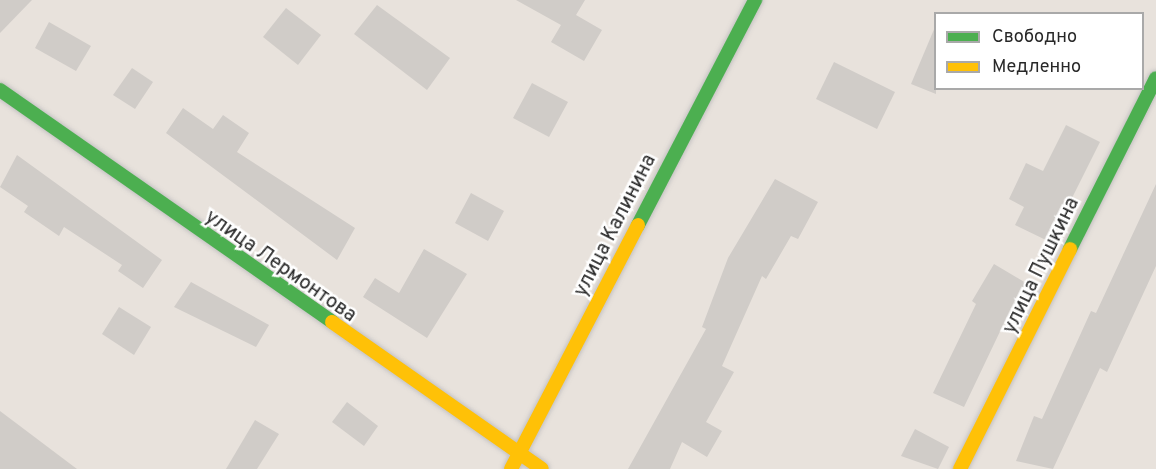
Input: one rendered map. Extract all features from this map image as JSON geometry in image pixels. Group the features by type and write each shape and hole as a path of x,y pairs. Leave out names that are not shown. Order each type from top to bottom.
{"street":[{"name":"улица Калинина","path":"515,463 755,0"},
{"name":"улица Пушкина","path":"960,469 1156,78"},
{"name":"улица Лермонтова","path":"0,90 515,463 542,469"}],"building":[{"path":"0,0 32,0 0,33"},
{"path":"516,0 585,0 576,15 602,30 584,61 551,42 561,25"},
{"path":"377,5 450,58 427,90 354,34"},
{"path":"286,8 321,35 298,65 263,37"},
{"path":"49,22 91,46 76,71 35,48"},
{"path":"934,29 934,90 936,94 911,84"},
{"path":"834,62 895,92 877,129 816,99"},
{"path":"132,68 153,82 135,109 113,95"},
{"path":"532,83 568,102 549,137 513,118"},
{"path":"183,108 213,129 223,115 249,133 237,152 355,228 337,260 166,133"},
{"path":"1066,125 1100,142 1050,242 1015,225 1024,207 1009,199 1026,163 1043,171"},
{"path":"17,155 162,260 143,288 118,271 122,265 64,227 59,236 24,212 28,206 0,187"},
{"path":"775,179 818,202 798,239 791,236 766,279 762,276 722,366 734,372 706,422 722,431 707,457 682,442 670,469 628,469 706,329 702,327 728,258"},
{"path":"1156,184 1156,266 1107,372 1100,368 1053,469 1016,461 1034,416 1042,419 1091,311 1096,313"},
{"path":"471,193 504,211 488,241 455,223"},
{"path":"424,249 467,274 427,338 363,297 375,278 399,293"},
{"path":"994,264 1031,286 1005,321 964,407 933,393 976,304 972,301"},
{"path":"191,282 269,325 256,347 174,307"},
{"path":"119,307 151,327 134,355 102,334"},
{"path":"347,402 378,426 364,446 332,422"},
{"path":"0,411 77,469 0,469"},
{"path":"255,420 279,434 257,469 226,469"},
{"path":"915,429 949,447 938,469 901,456"}],"traffic: fast":[{"path":"638,225 755,0"},
{"path":"1070,249 1156,78"},
{"path":"0,90 332,322"}],"traffic: slow":[{"path":"511,469 638,225"},
{"path":"960,469 1070,249"},
{"path":"332,322 542,469"}]}
